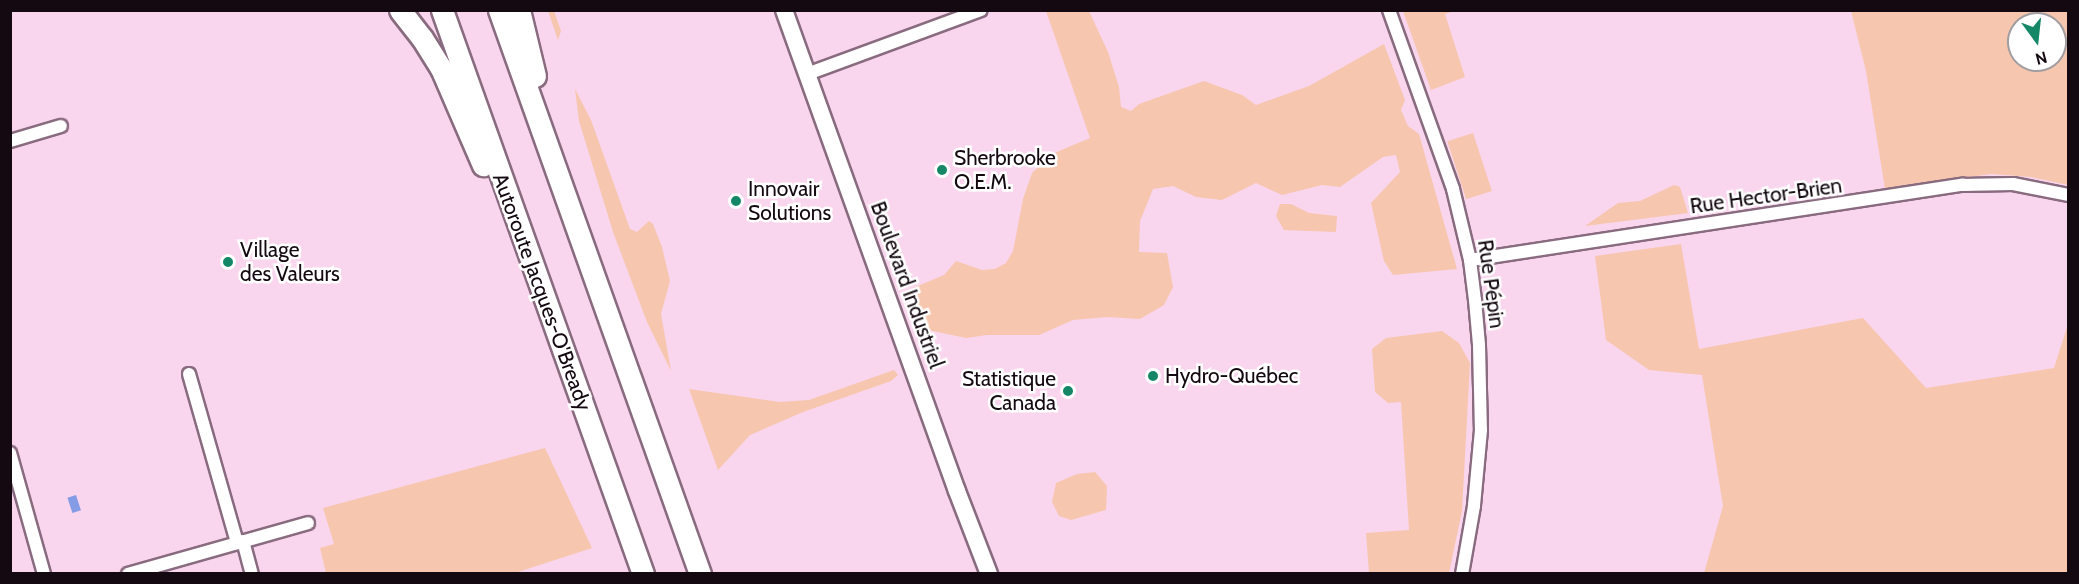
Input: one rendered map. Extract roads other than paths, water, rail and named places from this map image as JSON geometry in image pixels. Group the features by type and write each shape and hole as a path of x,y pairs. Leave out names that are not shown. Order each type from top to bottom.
{"highway":[{"path":"400,10 428,45 448,82 565,355"},
{"name":"Autoroute Jacques-O'Bready","path":"442,10 643,573"},
{"path":"499,10 700,573"},
{"path":"519,10 562,187"}],"street":[{"name":"Boulevard Industriel","path":"784,10 957,491 989,573"},
{"path":"807,74 981,10"},
{"name":"Rue Pépin","path":"1389,10 1447,167 1470,260 1479,345 1481,430 1472,516 1462,573"},
{"path":"10,141 61,126"},
{"name":"Rue Hector-Brien","path":"1470,260 1964,185 2013,184 2068,195"},
{"path":"189,374 240,542 252,573"},
{"path":"10,453 44,573"},
{"path":"128,573 308,523"}],"water":[{"path":"76,495 81,510 72,513 67,498"}],"place":[{"name":"Sherbrooke O.E.M.","path":"942,170"},
{"name":"Innovair Solutions","path":"736,201"},
{"name":"Village des Valeurs","path":"228,262"},
{"name":"Hydro-Québec","path":"1153,376"},
{"name":"Statistique Canada","path":"1068,391"}]}
